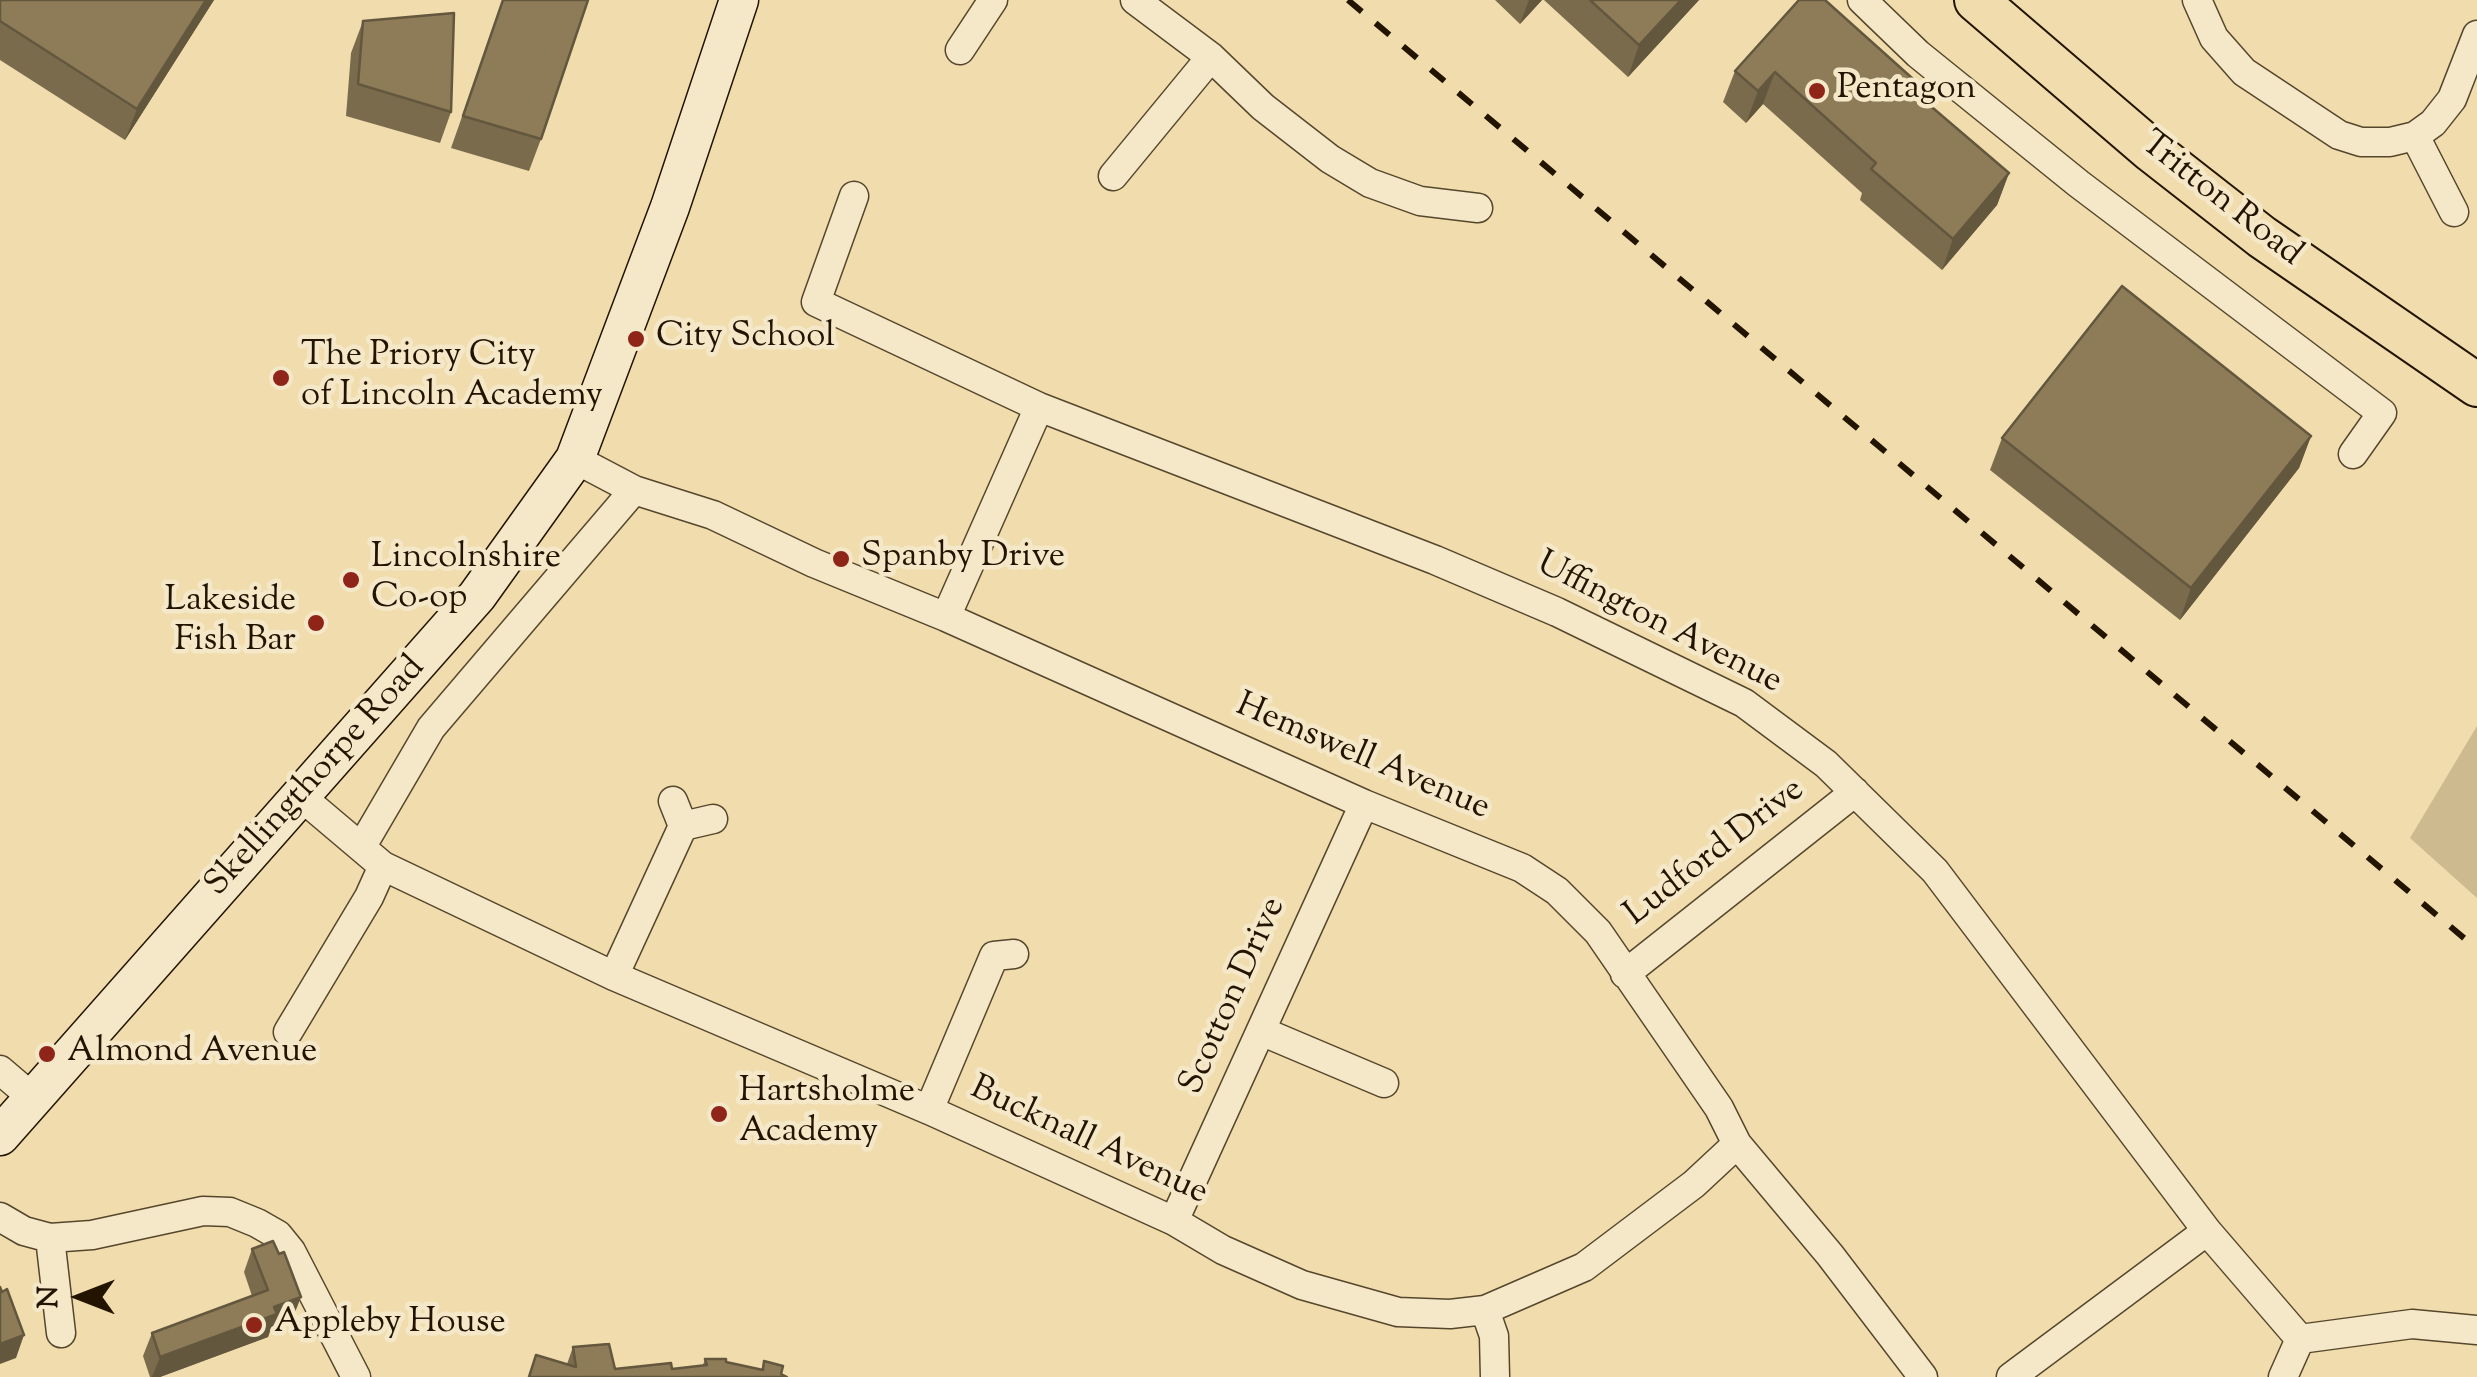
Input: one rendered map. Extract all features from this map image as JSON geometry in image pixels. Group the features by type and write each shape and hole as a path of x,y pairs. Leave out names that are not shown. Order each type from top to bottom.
{"main road":[{"name":"Skellingthorpe Road","path":"0,1136 477,596 575,459 670,206 739,0"},
{"name":"Tritton Road","path":"1976,0 2152,151 2262,236 2477,385"}],"street":[{"path":"960,50 993,0"},
{"path":"1135,0 1211,57 1263,107 1330,159 1370,183 1420,202 1478,208"},
{"path":"1862,0 1918,54 2079,184 2389,416 2352,454"},
{"path":"2198,0 2214,38 2244,72 2339,135 2362,142 2390,142 2416,136 2433,123 2452,99 2477,35"},
{"path":"1113,176 1211,57"},
{"path":"2416,136 2454,212"},
{"name":"Uffington Avenue","path":"854,196 816,302 1039,407 1435,560 1633,648 1744,703 1826,764 1935,871 2207,1232 2300,1339"},
{"path":"946,617 1039,407"},
{"name":"Hemswell Avenue","path":"575,459 634,490 713,514 814,563 946,617 1364,804 1522,868 1558,892 1598,932 1719,1108 1737,1144 1830,1255 1923,1377"},
{"name":"Skellingthorpe Road","path":"288,1032 369,897 373,856 431,728 634,490"},
{"name":"Ludford Drive","path":"1625,974 1855,792"},
{"name":"Bucknall Avenue","path":"299,795 373,856 614,976 929,1110 1174,1221 1223,1250 1302,1285 1398,1312 1450,1314 1486,1310 1584,1267 1694,1184 1737,1144"},
{"name":"Scotton Drive","path":"1174,1221 1364,804"},
{"path":"614,976 678,814 713,819"},
{"path":"929,1110 996,948"},
{"path":"1261,1031 1384,1083"},
{"path":"0,1070 34,1099"},
{"path":"0,1217 50,1238 92,1235 203,1211 230,1212 257,1223 278,1236 291,1251 356,1377"},
{"path":"2011,1377 2207,1232"},
{"path":"50,1238 62,1333"},
{"path":"1486,1310 1494,1336 1495,1377"},
{"path":"2283,1377 2300,1339 2412,1324 2477,1330"}],"shaded area":[{"path":"2477,726 2477,898 2410,838"}],"building":[{"path":"0,0 206,0 137,109 0,21"},
{"path":"503,0 588,0 541,139 463,116"},
{"path":"1590,0 1681,0 1639,45"},
{"path":"1799,0 1825,0 1912,78 1906,85 2009,173 1953,239 1871,169 1876,163 1775,72 1758,91 1735,71"},
{"path":"454,13 451,112 358,84 363,21"},
{"path":"2122,286 2311,436 2191,588 2002,438"},
{"path":"273,1241 279,1254 284,1252 301,1297 274,1307 277,1314 160,1357 152,1333 268,1290 252,1249"},
{"path":"0,1287 2,1292 7,1289 24,1335 0,1344"},
{"path":"609,1344 615,1369 671,1363 672,1369 707,1365 705,1359 726,1359 763,1370 764,1361 783,1366 781,1374 787,1377 529,1377 536,1355 576,1367 573,1347"}],"railway":[{"path":"1348,0 2477,949"}],"place":[{"name":"Pentagon","path":"1817,91"},
{"name":"City School","path":"636,339"},
{"name":"The Priory City of Lincoln Academy","path":"281,378"},
{"name":"Spanby Drive","path":"841,559"},
{"name":"Lincolnshire Co-op","path":"351,580"},
{"name":"Lakeside Fish Bar","path":"316,623"},
{"name":"Almond Avenue","path":"47,1054"},
{"name":"Hartsholme Academy","path":"719,1114"},
{"name":"Appleby House","path":"254,1325"}]}
